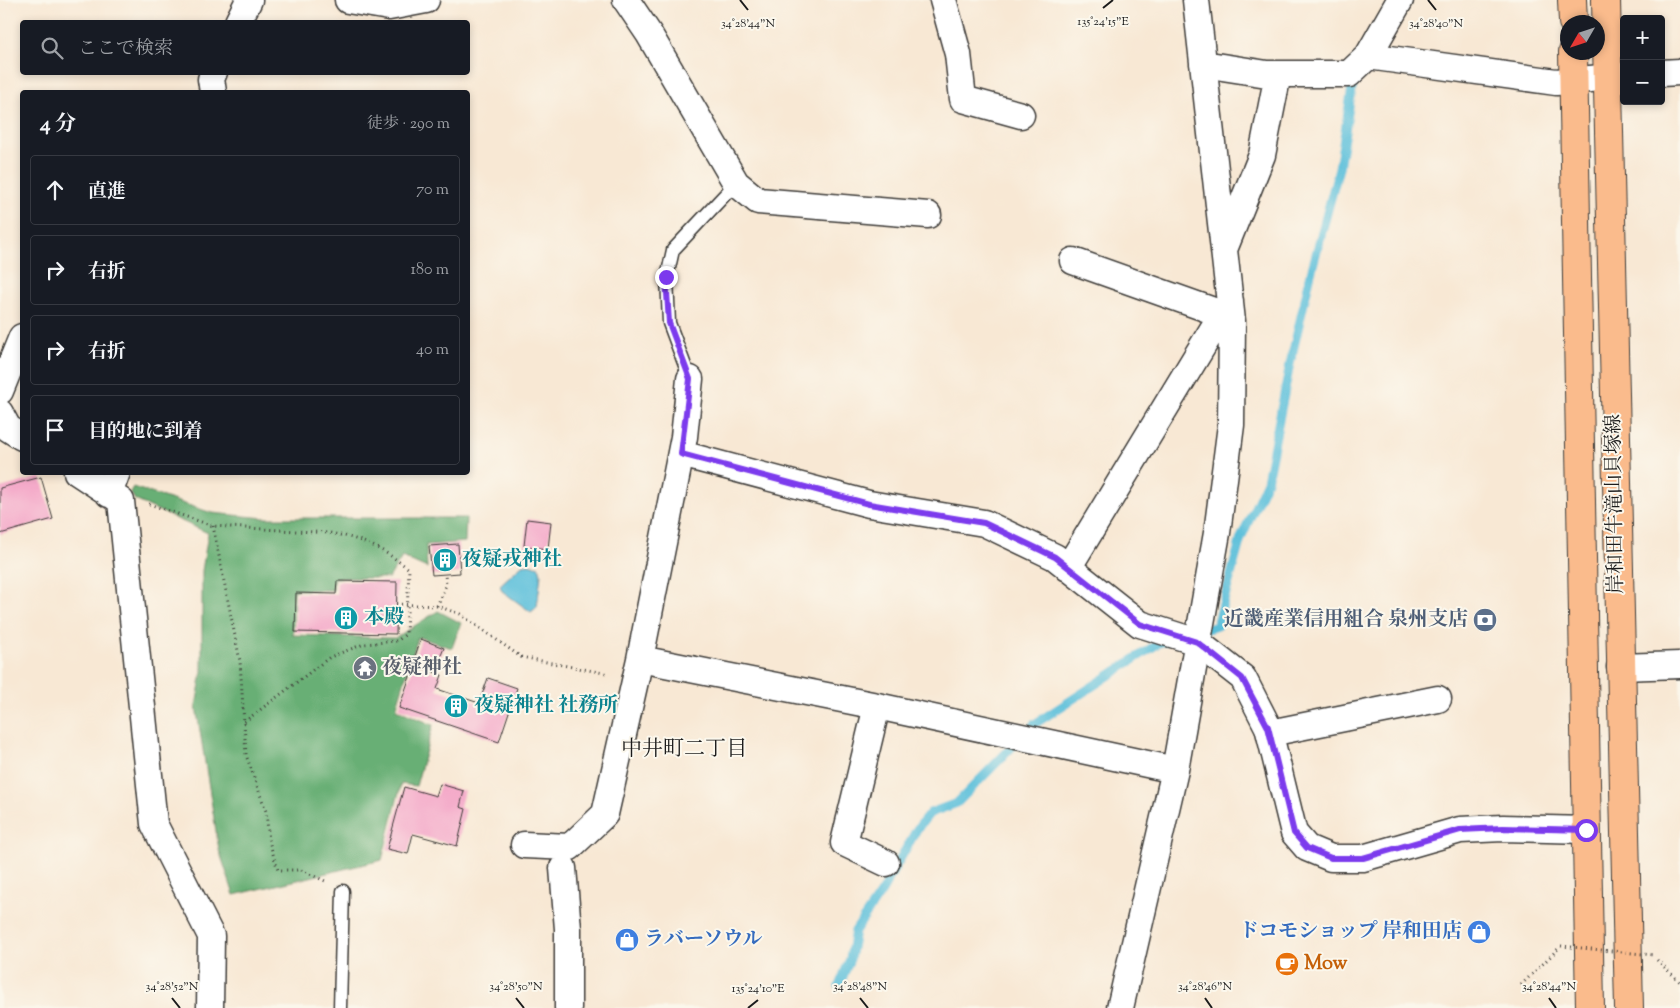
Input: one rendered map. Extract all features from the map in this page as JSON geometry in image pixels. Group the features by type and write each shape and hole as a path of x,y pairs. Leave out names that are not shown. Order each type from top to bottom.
{"main road":[{"path":"1572,0 1573,15"},
{"name":"岸和田牛滝山貝塚線","path":"1606,0 1615,77 1620,668 1629,1008"},
{"name":"岸和田牛滝山貝塚線","path":"1574,66 1590,1008"}],"street":[{"path":"239,20 249,0"},
{"path":"348,0 389,7 426,0"},
{"path":"626,0 649,34 736,183 758,201 928,215"},
{"path":"944,0 958,54 962,99 1021,115"},
{"path":"1120,1008 1174,770 1217,532 1231,425 1232,321 1226,307 1224,250 1196,0"},
{"path":"1203,64 1278,74 1348,74 1368,56 1400,0"},
{"path":"1368,56 1556,82 1574,66 1615,77"},
{"path":"1665,73 1680,72"},
{"path":"1224,250 1262,155 1278,74"},
{"path":"213,75 211,79 213,90"},
{"path":"1073,261 1226,307"},
{"path":"1068,568 1226,307"},
{"path":"0,391 20,342"},
{"path":"524,844 570,848 605,814 640,659 681,454 690,379"},
{"path":"0,413 8,428 20,436"},
{"path":"681,454 869,504 984,523 1055,557 1140,624 1197,642 1242,678 1270,733 1294,833 1307,848 1331,858 1363,858 1460,830 1503,828 1586,830"},
{"path":"87,475 113,483 121,501 154,824 211,936 210,1008"},
{"path":"640,659 877,706 1174,770"},
{"path":"1620,668 1680,665"},
{"path":"1270,733 1438,699"},
{"path":"877,706 844,843 886,863"},
{"path":"563,868 568,930 568,1008"}],"lane":[{"path":"690,379 669,323 666,277 673,250 736,183"},
{"path":"340,1008 343,891"}],"path":[{"path":"113,483 120,490 172,513 213,526 330,533 370,543 409,568 406,634 397,641 364,644 330,657 244,722"},
{"path":"213,526 224,586 237,639 246,755 266,811 269,841 278,870 300,870 316,876 343,891"},
{"path":"437,606 446,585 445,574"},
{"path":"396,604 437,606 460,614 521,657 616,676 640,659"},
{"path":"1522,985 1561,946 1653,956 1680,982"}],"green space":[{"path":"133,487 212,513 265,518 466,518 465,542 426,545 427,568 402,557 389,578 334,578 333,590 294,590 293,635 395,638 438,611 461,623 452,648 418,637 396,709 433,725 416,786 401,784 382,860 234,895 219,850 196,706 202,672 202,571 208,533 135,500 130,492"}],"water":[{"path":"529,564 539,567 541,574 537,607 531,612 502,591 500,585 522,565"}],"building":[{"path":"41,477 53,519 0,534 0,488"},
{"path":"527,519 551,522 548,549 524,546"},
{"name":"夜疑戎神社","path":"458,544 460,573 432,575 429,546"},
{"name":"本殿","path":"337,581 397,582 396,634 295,632 296,593 336,594"},
{"path":"421,639 444,648 437,665 415,656"},
{"name":"夜疑神社 社務所","path":"414,665 442,675 437,689 479,703 488,678 517,688 499,742 399,708"},
{"path":"440,784 464,791 460,807 466,809 457,846 413,834 408,854 387,849 404,787 436,796"}],"waterway":[{"path":"1204,630 1217,626 1241,538 1267,481 1290,364 1311,273 1339,168 1353,82 1358,76"},
{"path":"1033,725 1159,643 1170,640"},
{"path":"839,986 850,959 855,931 882,891 917,829 930,813 957,803 1012,747"}],"place":[{"name":"夜疑戎神社","path":"445,560"},
{"name":"本殿","path":"346,618"},
{"name":"近畿産業信用組合 泉州支店","path":"1485,620"},
{"name":"夜疑神社","path":"365,668"},
{"name":"夜疑神社 社務所","path":"456,706"},
{"name":"ドコモショップ 岸和田店","path":"1479,932"},
{"name":"ラバーソウル","path":"627,940"},
{"name":"Mow","path":"1287,964"}],"district":[{"name":"中井町二丁目","path":"684,750"}],"route":[{"path":"666,277 669,323 690,379 681,454 869,504 984,523 1055,557 1140,624 1197,642 1242,678 1268,727 1294,833 1307,848 1331,858 1363,858 1460,830 1503,828 1586,830"}]}
